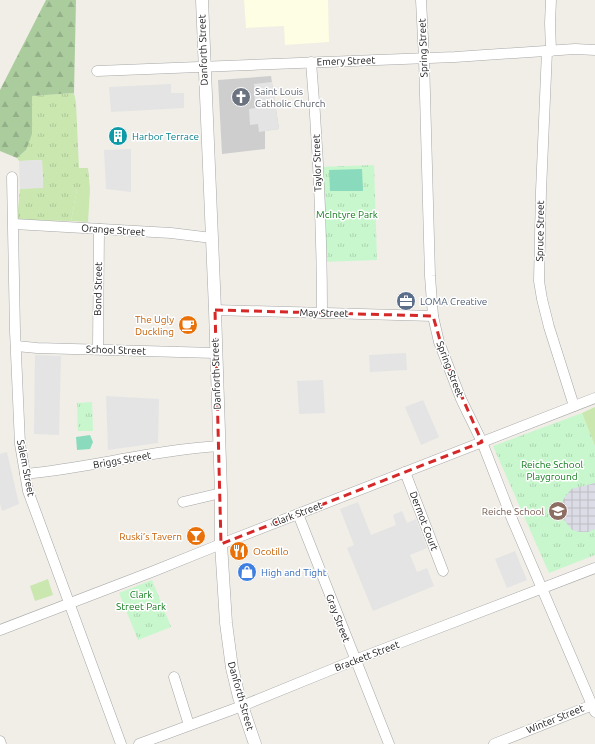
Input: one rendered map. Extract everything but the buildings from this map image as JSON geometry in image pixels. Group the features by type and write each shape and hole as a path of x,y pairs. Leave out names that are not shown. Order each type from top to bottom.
{"street":[{"name":"Danforth Street","path":"202,0 221,493 221,544 228,641 232,668 242,706 255,744"},
{"name":"Spring Street","path":"421,0 430,276 433,316 439,342 461,399 482,442 512,519 594,707"},
{"name":"Spruce Street","path":"551,0 541,191 539,281 542,299 574,406"},
{"name":"Emery Street","path":"97,72 424,58 575,49 595,50"},
{"name":"Taylor Street","path":"311,62 316,136 322,313"},
{"name":"Salem Street","path":"12,177 20,444 25,474 35,510 122,744"},
{"name":"Orange Street","path":"14,224 171,233 212,238"},
{"name":"Bond Street","path":"98,349 99,229"},
{"name":"May Street","path":"214,310 433,316"},
{"name":"School Street","path":"16,346 216,353"},
{"name":"Clark Street","path":"0,630 595,398"},
{"name":"Briggs Street","path":"25,474 88,466 174,450 219,446"},
{"name":"Dermot Court","path":"405,472 443,571"},
{"path":"183,502 221,493"},
{"name":"Gray Street","path":"298,514 389,744"},
{"name":"Brackett Street","path":"139,744 242,706 355,660 595,568"},
{"path":"174,677 189,725"},
{"name":"Winter Street","path":"494,744 594,707"}],"highlighted area":[{"path":"215,310 433,316 446,361 482,442 221,544"}],"shaded area":[{"path":"244,0 328,0 329,42 285,45 284,26 246,28"},
{"path":"271,76 279,129 265,131 265,149 222,154 218,80"},
{"path":"272,82 279,129 259,132 258,124 250,125 249,109 255,108 254,84"},
{"path":"171,84 171,93 184,93 184,108 111,112 109,87"},
{"path":"131,149 131,192 106,189 104,150"},
{"path":"42,160 43,188 20,189 19,161"},
{"path":"406,353 407,370 370,372 369,355"},
{"path":"35,355 61,356 59,435 34,434"},
{"path":"323,380 325,413 299,414 297,381"},
{"path":"106,396 159,399 158,443 108,450"},
{"path":"423,400 439,437 421,445 405,407"},
{"path":"7,452 19,504 2,511 0,504 0,454"},
{"path":"595,483 595,529 588,532 572,530 563,519 561,513 563,500 571,489"},
{"path":"358,502 371,535 396,525 393,515 402,511 407,523 416,519 427,548 410,555 417,572 427,568 434,586 373,611 347,548 354,545 340,509"},
{"path":"515,551 527,580 507,588 495,559"}],"green space":[{"path":"46,0 76,0 74,93 32,96 32,134 26,150 17,158 0,151 0,90"},
{"path":"74,93 76,103 79,168 88,168 90,189 77,189 71,221 17,220 20,189 43,187 42,160 19,161 17,158 26,150 31,96"},
{"name":"McIntyre Park","path":"374,165 377,260 321,262 317,167"},
{"path":"362,169 363,191 330,191 329,170"},
{"path":"77,189 90,189 88,222 71,221"},
{"path":"92,402 93,431 78,431 77,403"},
{"path":"595,407 595,446 582,413"},
{"name":"Reiche School Playground","path":"582,413 595,446 595,555 549,573 493,446"},
{"path":"90,435 93,442 90,449 77,450 76,437"},
{"path":"48,579 53,595 35,601 30,586"},
{"name":"Clark Street Park","path":"152,580 171,627 138,640 119,593"}],"place":[{"name":"Saint Louis Catholic Church","path":"241,97"},
{"name":"Harbor Terrace","path":"118,136"},
{"name":"LOMA Creative","path":"406,301"},
{"name":"The Ugly Duckling","path":"188,325"},
{"name":"Reiche School","path":"558,511"},
{"name":"Ruski’s Tavern","path":"196,536"},
{"name":"Ocotillo","path":"239,551"},
{"name":"High and Tight","path":"247,572"}]}
